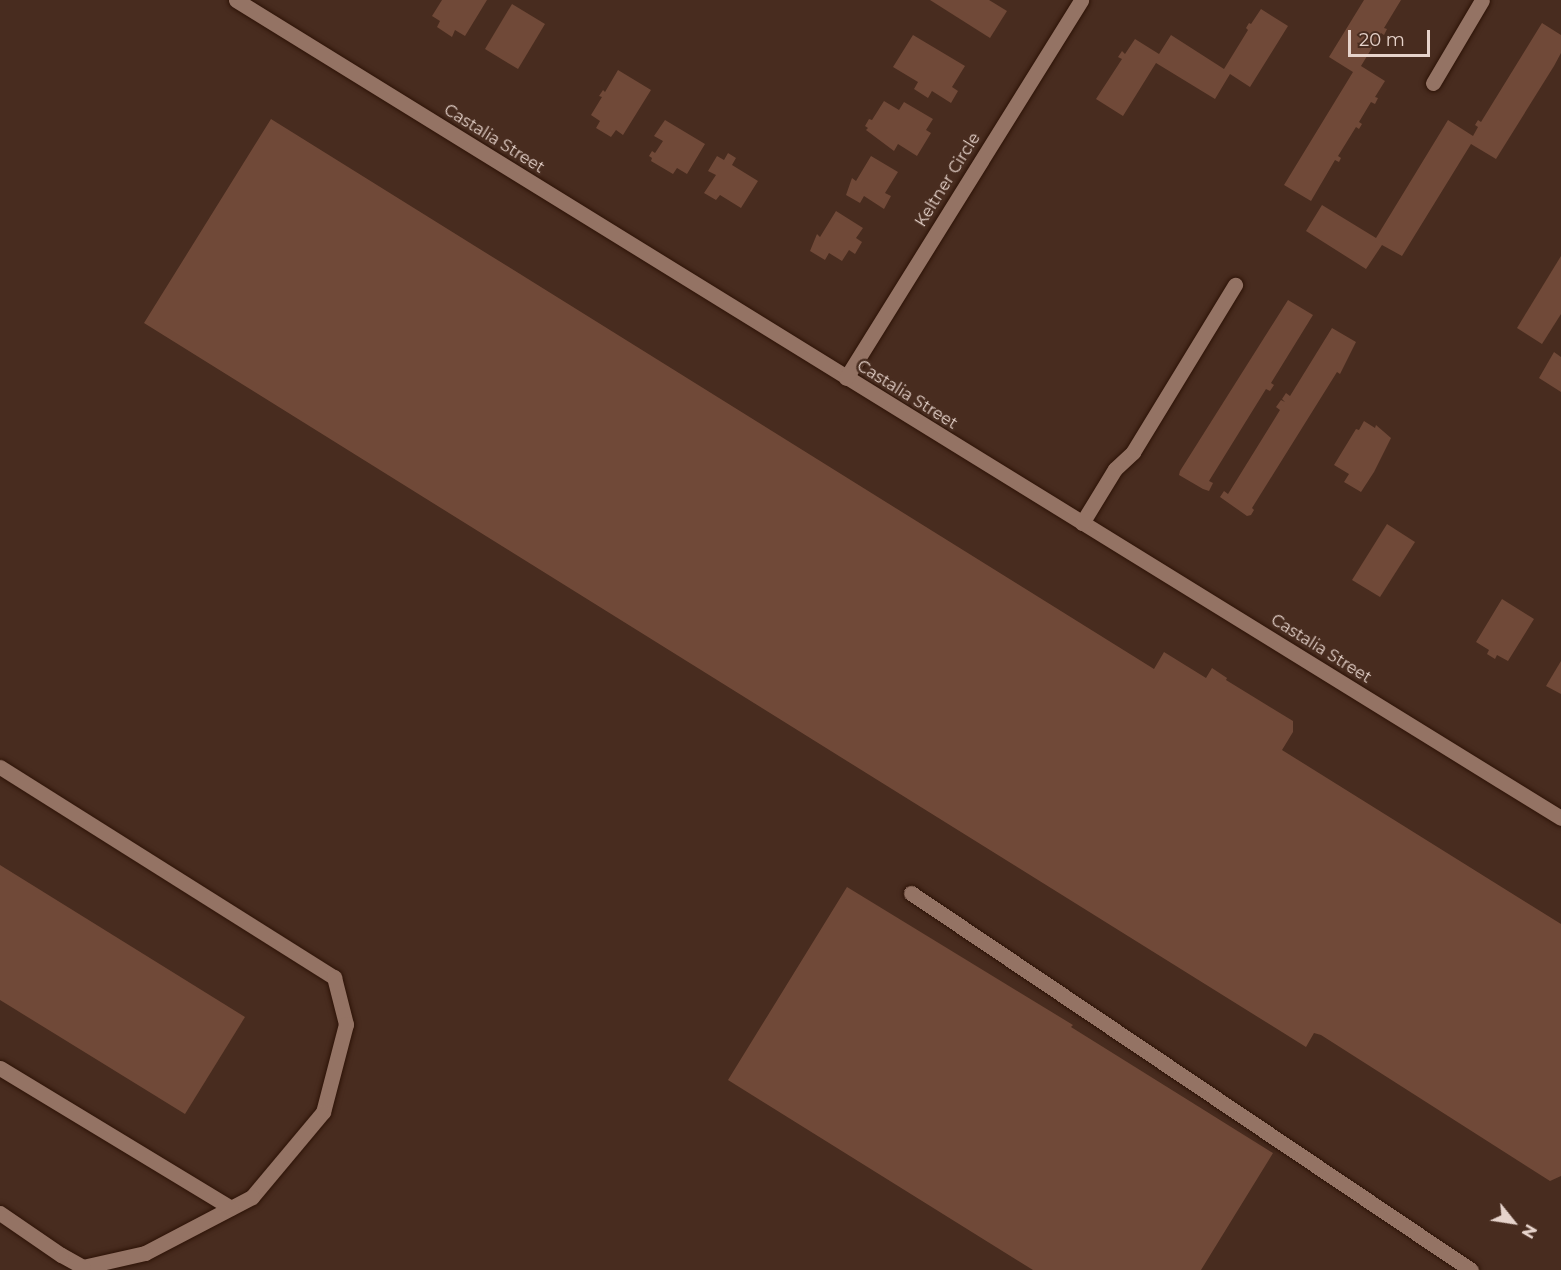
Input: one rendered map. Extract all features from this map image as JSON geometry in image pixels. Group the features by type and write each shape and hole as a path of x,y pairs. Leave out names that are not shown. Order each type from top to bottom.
{"street":[{"name":"Castalia Street","path":"236,0 1561,818"},
{"name":"Keltner Circle","path":"846,378 1081,0"},
{"path":"1433,84 1482,0"},
{"path":"1082,524 1115,469 1133,452 1235,285"},
{"path":"0,767 334,977 346,1024 323,1112 252,1197 145,1253 83,1267 61,1255 0,1213"},
{"path":"911,893 1471,1270"},
{"path":"0,1068 231,1208"}],"building":[{"path":"442,0 487,0 465,36 455,30 452,37 437,27 440,21 432,16"},
{"path":"930,0 989,0 1007,11 990,38"},
{"path":"1364,0 1401,0 1384,28 1387,29 1384,35 1381,33 1361,66 1385,81 1375,97 1378,98 1375,104 1371,102 1359,122 1362,124 1359,129 1356,127 1338,156 1341,158 1339,162 1335,160 1311,201 1284,185 1353,72 1329,57"},
{"path":"512,4 545,24 518,69 485,49"},
{"path":"1261,9 1288,26 1250,87 1230,74 1215,99 1156,63 1123,116 1096,99 1122,59 1118,57 1122,51 1125,54 1135,39 1159,54 1171,35 1224,69 1248,30 1246,28 1249,23 1251,24"},
{"path":"1542,23 1561,35 1561,53 1554,66 1496,159 1471,144 1402,256 1382,245 1366,269 1306,231 1322,205 1376,238 1448,120 1473,136 1478,127 1475,125 1478,120 1481,122"},
{"path":"913,35 965,66 952,87 958,91 951,103 932,91 928,98 914,89 918,82 893,67"},
{"path":"618,70 651,90 623,135 616,130 611,137 596,128 600,121 591,115 602,97 599,96 603,90 605,92"},
{"path":"884,101 899,110 904,102 933,119 926,130 931,133 917,156 898,144 894,151 866,130 868,128 865,126 869,119 872,120"},
{"path":"271,119 1154,669 1164,652 1206,678 1212,668 1227,678 1226,680 1293,721 1293,732 1282,750 1561,924 1561,1176 1550,1181 1321,1035 1314,1033 1306,1047 144,323"},
{"path":"665,120 705,144 687,174 677,168 673,174 651,161 652,158 649,156 652,151 655,153 663,141 654,136"},
{"path":"728,153 736,158 732,165 758,181 741,208 720,195 716,200 704,193 716,175 708,171 717,156 724,160"},
{"path":"871,156 898,172 885,193 891,196 884,209 864,196 860,203 846,195 852,178 856,181"},
{"path":"836,211 863,228 856,238 862,242 855,254 849,250 842,261 829,253 825,260 810,251 817,234 820,237"},
{"path":"1561,256 1561,314 1542,344 1517,328"},
{"path":"1288,300 1313,315 1271,383 1274,385 1270,391 1266,389 1209,481 1213,483 1209,491 1203,489 1179,475 1180,471"},
{"path":"1332,328 1356,342 1340,374 1337,372 1252,508 1254,510 1251,515 1247,516 1220,497 1224,491 1228,494 1280,410 1276,407 1281,400 1285,402 1282,399 1286,393 1290,396"},
{"path":"1554,352 1561,357 1561,392 1539,378"},
{"path":"1364,421 1375,428 1376,425 1391,438 1361,492 1344,482 1349,474 1334,465 1356,429 1359,430"},
{"path":"1387,524 1415,542 1380,597 1352,580"},
{"path":"1502,599 1534,619 1508,661 1497,655 1495,659 1487,654 1489,650 1476,642"},
{"path":"1561,661 1561,694 1546,686"},
{"path":"0,865 245,1017 185,1114 0,1000"},
{"path":"847,887 1073,1025 1071,1027 1273,1153 1201,1270 1033,1270 728,1080"}]}
